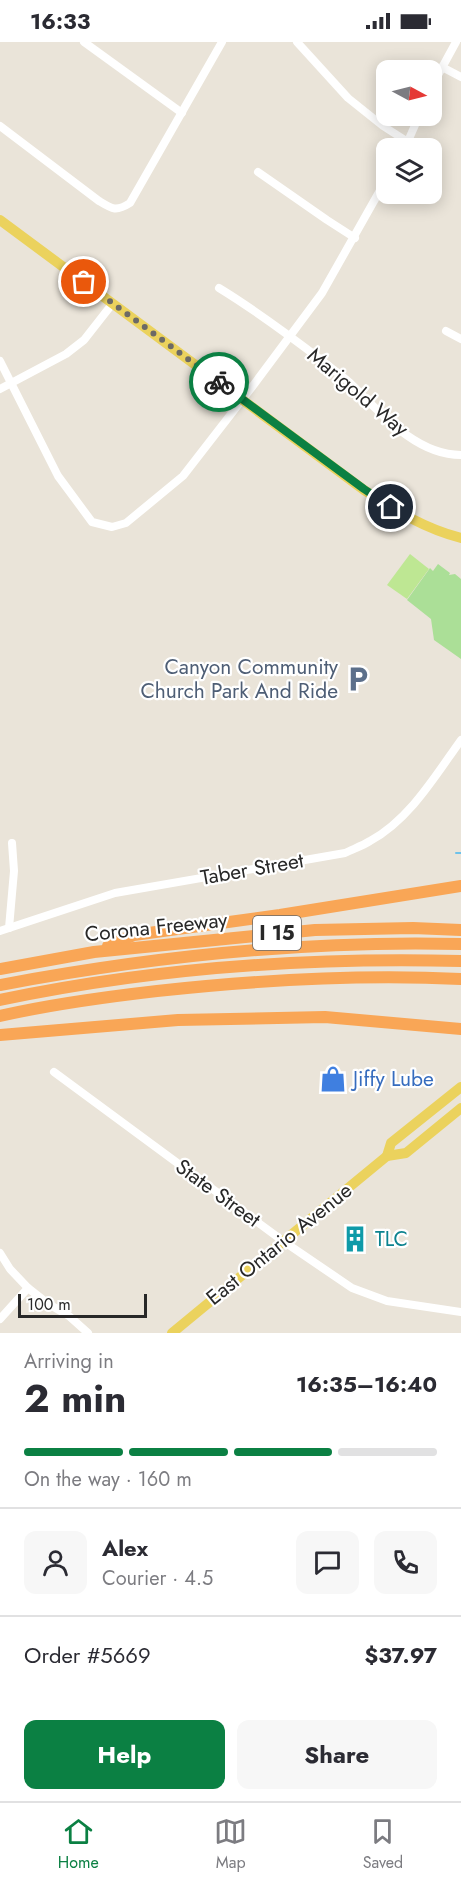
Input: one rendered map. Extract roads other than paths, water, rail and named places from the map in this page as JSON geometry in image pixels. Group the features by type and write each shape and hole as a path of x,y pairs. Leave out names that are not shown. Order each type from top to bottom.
{"highway":[{"path":"94,952 134,935 280,915 461,886"},
{"name":"Corona Freeway","path":"0,969 94,952 315,930 413,928 461,930"},
{"path":"0,985 87,969 215,952 333,945 461,944"},
{"path":"0,1000 113,980 251,965 345,959 461,961"},
{"name":"I 15","path":"0,1016 70,1003 228,983 368,978 461,979"},
{"path":"0,1035 178,1020 325,1017 461,1029"}],"main road":[{"path":"0,220 364,489 407,518 461,538"},
{"path":"437,1128 435,1116 459,1089"},
{"name":"East Ontario Avenue","path":"387,1156 391,1143 459,1089"},
{"name":"East Ontario Avenue","path":"172,1333 387,1156 406,1153 461,1108"}],"street":[{"path":"84,42 182,113"},
{"path":"0,126 99,201 111,208 121,209 130,203 222,42"},
{"path":"297,42 348,98 398,138"},
{"path":"456,42 442,67 461,77"},
{"path":"258,172 355,238"},
{"path":"0,361 58,476 92,522 112,527 126,524 183,476 243,400 322,293 376,199"},
{"name":"Marigold Way","path":"219,288 248,305 348,382 388,422 431,449 449,455 461,455"},
{"path":"0,389 66,354 84,340 113,303"},
{"path":"446,331 461,339"},
{"name":"Taber Street","path":"4,929 115,893 345,853 371,841 405,814 461,740"},
{"path":"4,929 14,871 12,843"},
{"name":"State Street","path":"54,1072 283,1241 352,1288 387,1301 461,1312"},
{"path":"0,1253 10,1269 28,1288 69,1316 88,1333"},
{"path":"0,1319 28,1288"}],"waterway":[{"path":"456,853 461,853"}],"place":[{"name":"Canyon Community Church Park And Ride","path":"358,679"},
{"name":"Jiffy Lube","path":"333,1079"},
{"name":"TLC","path":"355,1239"}]}
